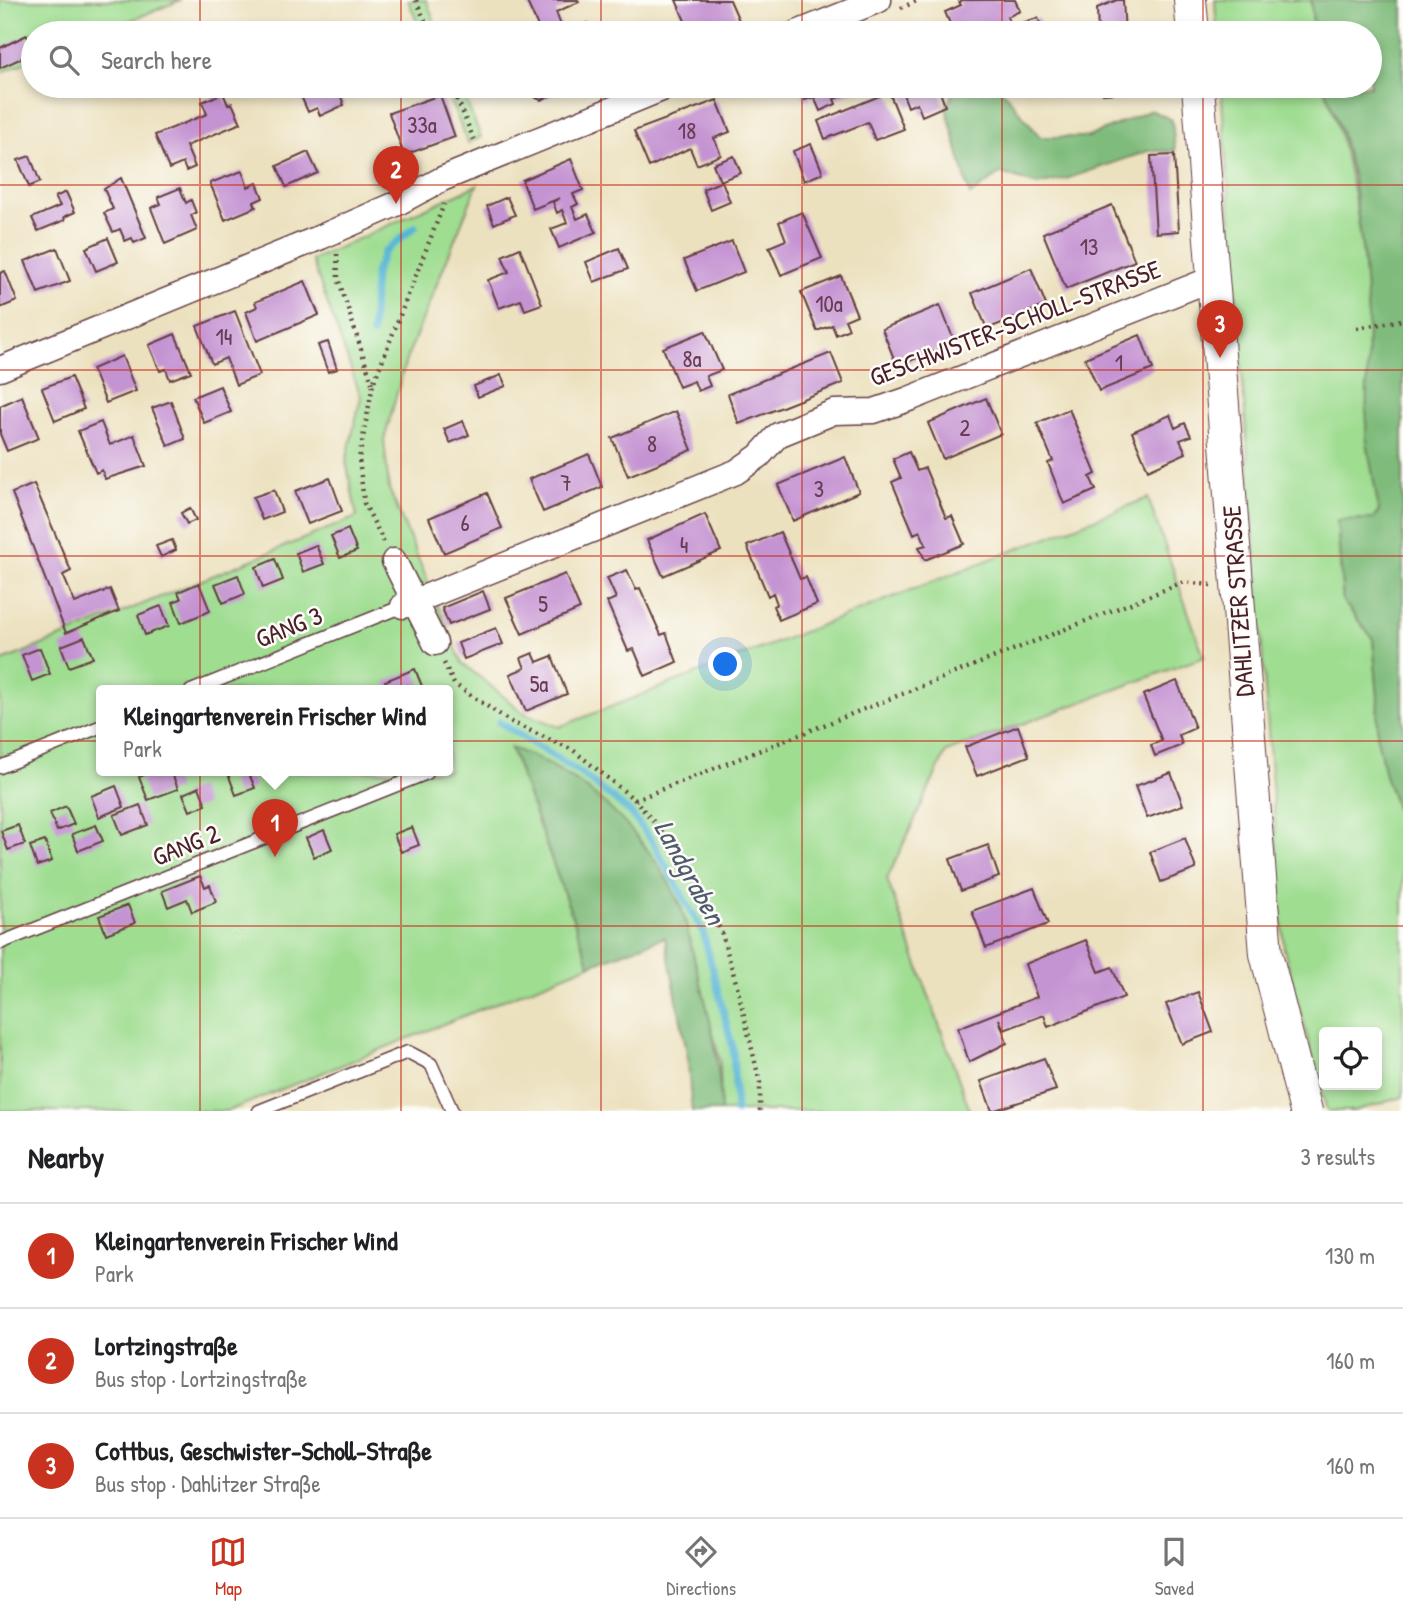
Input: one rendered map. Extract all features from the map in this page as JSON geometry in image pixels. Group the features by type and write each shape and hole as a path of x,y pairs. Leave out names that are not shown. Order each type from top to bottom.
{"street":[{"path":"827,21 879,0"},
{"path":"1191,0 1192,21"},
{"path":"0,369 321,237 396,204 442,179 640,98"},
{"name":"DAHLITZER STRASSE","path":"1199,98 1266,954 1306,1111"},
{"name":"GESCHWISTER-SCHOLL-STRASSE","path":"410,604 736,472 759,456 778,435 834,412 874,411 909,399 1214,278"},
{"path":"394,561 410,604 435,643"}],"lane":[{"name":"GANG 3","path":"206,685 410,604"},
{"path":"0,767 96,728"},
{"name":"GANG 2","path":"0,943 420,776"},
{"path":"259,1111 408,1052 431,1064 453,1111"}],"path":[{"path":"416,0 425,21"},
{"path":"457,98 474,139"},
{"path":"394,561 364,503 359,459 373,384 444,209"},
{"path":"337,242 338,278 373,384"},
{"path":"1357,328 1403,320"},
{"path":"635,800 1184,582 1237,588"},
{"path":"435,643 454,684 511,722 573,750 635,800 691,866 722,934 751,1037 760,1083 760,1111"}],"green space":[{"path":"0,0 181,0 129,21 21,21 21,64 0,73"},
{"path":"408,0 426,0 434,21 417,21"},
{"path":"1215,0 1311,0 1313,21 1216,21"},
{"path":"1311,0 1403,0 1403,828 1385,775 1377,737 1378,697 1373,639 1343,601 1337,520 1373,519 1379,511 1366,436 1368,318 1363,254 1353,177 1341,131 1329,98 1382,98 1382,21 1313,21"},
{"path":"449,98 465,98 481,137 468,143"},
{"path":"951,98 1009,98 1040,137 1088,137 1151,110 1172,120 1175,151 1148,151 1066,179 1037,185 1001,173 970,195 946,107"},
{"path":"1222,98 1328,98 1340,133 1360,230 1369,329 1375,478 1379,511 1373,519 1337,520 1343,601 1373,639 1378,697 1377,737 1385,775 1403,828 1403,1097 1354,1111 1327,1111 1321,1090 1382,1090 1382,1027 1319,1027 1319,1081 1284,949"},
{"path":"477,185 406,360 384,440 389,489 462,663 524,713 559,727 1148,498 1204,657 946,752 887,879 970,1111 721,1111 720,1061 680,903 647,849 511,749 590,965 228,1111 0,1111 0,662 357,517 346,461 361,397 312,260"},
{"path":"511,748 563,773 587,789 631,830 666,878 684,915 708,1013 716,1051 721,1111 692,1111 687,1052 665,937 590,965"}],"building":[{"path":"526,0 579,2 556,12 559,21 536,21"},
{"path":"676,0 730,0 739,21 685,21"},
{"path":"1015,0 1020,11 1007,17 1009,21 949,21 945,12 961,5 959,2"},
{"path":"1123,0 1124,21 1098,21 1097,8"},
{"path":"21,38 21,58 0,68 0,48"},
{"path":"211,98 225,98 228,105 232,103 241,123 186,146 195,167 186,171 183,163 169,169 155,135 207,114 202,102"},
{"path":"302,98 341,98 344,105 320,116 317,108 308,112"},
{"path":"432,98 441,98 455,137 404,155 389,113"},
{"path":"814,98 837,98 834,99 836,104 820,111"},
{"path":"874,98 891,98 904,129 875,140 868,122 825,139 818,121"},
{"path":"905,98 942,98 945,106 922,116 917,103 908,107"},
{"path":"717,100 730,132 714,138 721,155 697,165 690,148 649,167 634,131"},
{"path":"811,144 823,173 804,181 793,151"},
{"path":"308,152 318,173 286,187 277,166"},
{"path":"1174,155 1179,231 1156,233 1151,156"},
{"path":"30,156 40,182 29,187 18,160"},
{"path":"734,156 741,173 720,181 713,164"},
{"path":"571,159 583,190 573,194 578,204 572,207 577,219 588,214 596,232 559,248 551,229 567,223 562,210 557,213 553,202 560,198 533,209 522,180"},
{"path":"242,171 248,187 257,183 263,198 254,202 256,207 225,220 210,183"},
{"path":"121,178 146,238 134,243 132,238 125,241 120,229 113,232 104,213 113,209 104,189"},
{"path":"722,181 730,202 711,210 703,189"},
{"path":"180,188 186,203 191,200 196,213 191,215 197,230 165,244 151,208 161,204 158,197"},
{"path":"66,192 75,212 64,217 65,220 38,231 32,218 60,206 55,197"},
{"path":"507,197 515,215 494,224 487,206"},
{"path":"1112,205 1135,261 1066,289 1043,233"},
{"path":"802,212 822,258 781,275 769,247 786,240 779,222"},
{"path":"108,238 118,262 96,271 86,248"},
{"path":"732,241 744,272 697,291 684,260"},
{"path":"57,248 70,281 38,293 25,261"},
{"path":"520,248 542,304 525,310 521,300 499,308 488,280 509,272 502,256"},
{"path":"619,248 628,269 594,282 586,262"},
{"path":"1031,268 1046,305 987,329 972,293"},
{"path":"5,271 17,301 0,308 0,273"},
{"path":"841,276 857,315 845,320 849,329 836,335 832,325 817,331 801,292"},
{"path":"305,281 319,315 257,341 246,312 257,307 255,302"},
{"path":"940,305 955,343 897,366 882,329"},
{"path":"235,311 260,375 236,385 226,358 212,364 197,326"},
{"path":"705,331 722,370 706,376 710,386 698,391 694,381 679,387 663,348"},
{"path":"175,334 191,372 170,380 166,369 160,371 149,345"},
{"path":"1140,335 1153,369 1099,391 1085,358"},
{"path":"328,342 337,369 328,372 318,345"},
{"path":"831,353 843,383 739,424 728,394"},
{"path":"122,356 136,391 106,403 92,369"},
{"path":"501,375 506,386 478,397 474,386"},
{"path":"71,377 84,409 55,421 42,388"},
{"path":"220,386 231,412 204,423 193,397"},
{"path":"22,396 39,438 7,451 0,434 0,406"},
{"path":"986,398 1001,434 943,459 928,423"},
{"path":"171,401 185,439 168,446 152,408"},
{"path":"1069,409 1096,474 1090,477 1096,490 1064,504 1048,463 1053,461 1037,423"},
{"path":"676,411 692,450 628,476 612,438"},
{"path":"1170,415 1175,428 1185,423 1191,436 1180,440 1186,453 1148,470 1132,432"},
{"path":"463,421 469,435 450,443 444,429"},
{"path":"101,422 110,445 134,435 146,466 105,479 102,470 96,473 78,431"},
{"path":"909,452 917,471 925,468 946,518 952,516 964,544 925,560 919,547 926,545 920,531 914,534 892,482 901,478 893,459"},
{"path":"589,454 602,487 543,512 529,479"},
{"path":"845,457 859,492 793,521 778,485"},
{"path":"330,478 342,511 308,524 295,491"},
{"path":"34,484 71,571 63,575 75,603 110,589 119,611 66,633 12,493"},
{"path":"274,490 282,512 262,520 253,497"},
{"path":"487,493 502,528 444,553 429,518"},
{"path":"190,508 196,520 187,524 181,513"},
{"path":"705,514 721,551 663,576 647,540"},
{"path":"348,529 357,551 340,558 331,536"},
{"path":"780,532 800,579 806,577 817,604 779,620 773,606 777,604 773,593 768,596 747,546"},
{"path":"172,540 176,550 161,557 156,546"},
{"path":"316,545 324,564 303,572 296,553"},
{"path":"275,559 283,580 263,588 256,567"},
{"path":"627,570 636,590 640,588 661,635 666,633 677,662 645,676 634,649 628,651 607,602 616,598 607,578"},
{"path":"565,574 580,609 522,634 506,598"},
{"path":"238,575 245,594 223,603 215,584"},
{"path":"199,583 210,611 181,623 173,602 181,599 178,592"},
{"path":"483,591 490,609 449,625 442,608"},
{"path":"161,606 169,626 145,635 138,615"},
{"path":"496,628 503,644 464,659 458,643"},
{"path":"84,637 93,658 69,667 61,646"},
{"path":"40,648 50,674 32,681 22,655"},
{"path":"533,653 537,662 552,656 567,694 526,711 510,674 525,668 521,658"},
{"path":"415,669 422,685 387,685 385,681"},
{"path":"1177,681 1195,728 1179,735 1182,745 1155,756 1151,745 1162,741 1143,695"},
{"path":"1018,726 1029,756 977,776 965,747"},
{"path":"1171,773 1183,805 1147,818 1135,786"},
{"path":"173,776 178,789 148,800 139,777"},
{"path":"229,776 250,776 255,788 236,795"},
{"path":"116,786 124,807 99,817 91,796"},
{"path":"199,787 206,805 190,811 183,794"},
{"path":"140,805 148,825 122,835 114,815"},
{"path":"66,806 74,824 57,831 50,813"},
{"path":"18,825 25,844 8,850 1,831"},
{"path":"96,825 103,841 78,851 72,834"},
{"path":"412,827 419,845 401,852 394,834"},
{"path":"324,830 332,849 314,857 306,838"},
{"path":"1185,838 1196,869 1161,882 1150,852"},
{"path":"45,841 52,861 37,866 30,846"},
{"path":"988,845 999,877 961,891 950,859"},
{"path":"200,876 205,887 210,885 216,902 192,912 187,899 168,907 162,891"},
{"path":"1034,888 1048,924 986,948 972,911"},
{"path":"128,905 135,923 106,934 99,916"},
{"path":"1086,940 1099,972 1112,967 1124,997 1048,1027 1044,1015 1004,1030 999,1019 1007,1043 969,1062 958,1028 1037,997 1025,964"},
{"path":"1198,992 1213,1032 1182,1044 1166,1004"},
{"path":"1044,1058 1056,1090 992,1111 981,1081"}],"waterway":[{"name":"Landgraben","path":"372,334 375,273 384,252 415,227"},
{"name":"Landgraben","path":"499,722 583,775 630,812 652,841 703,932 733,1049 736,1111"}],"place":[{"name":"Lortzingstraße","path":"396,204"},
{"name":"Cottbus, Geschwister-Scholl-Straße","path":"1220,358"},
{"name":"Kleingartenverein Frischer Wind","path":"275,857"}]}
